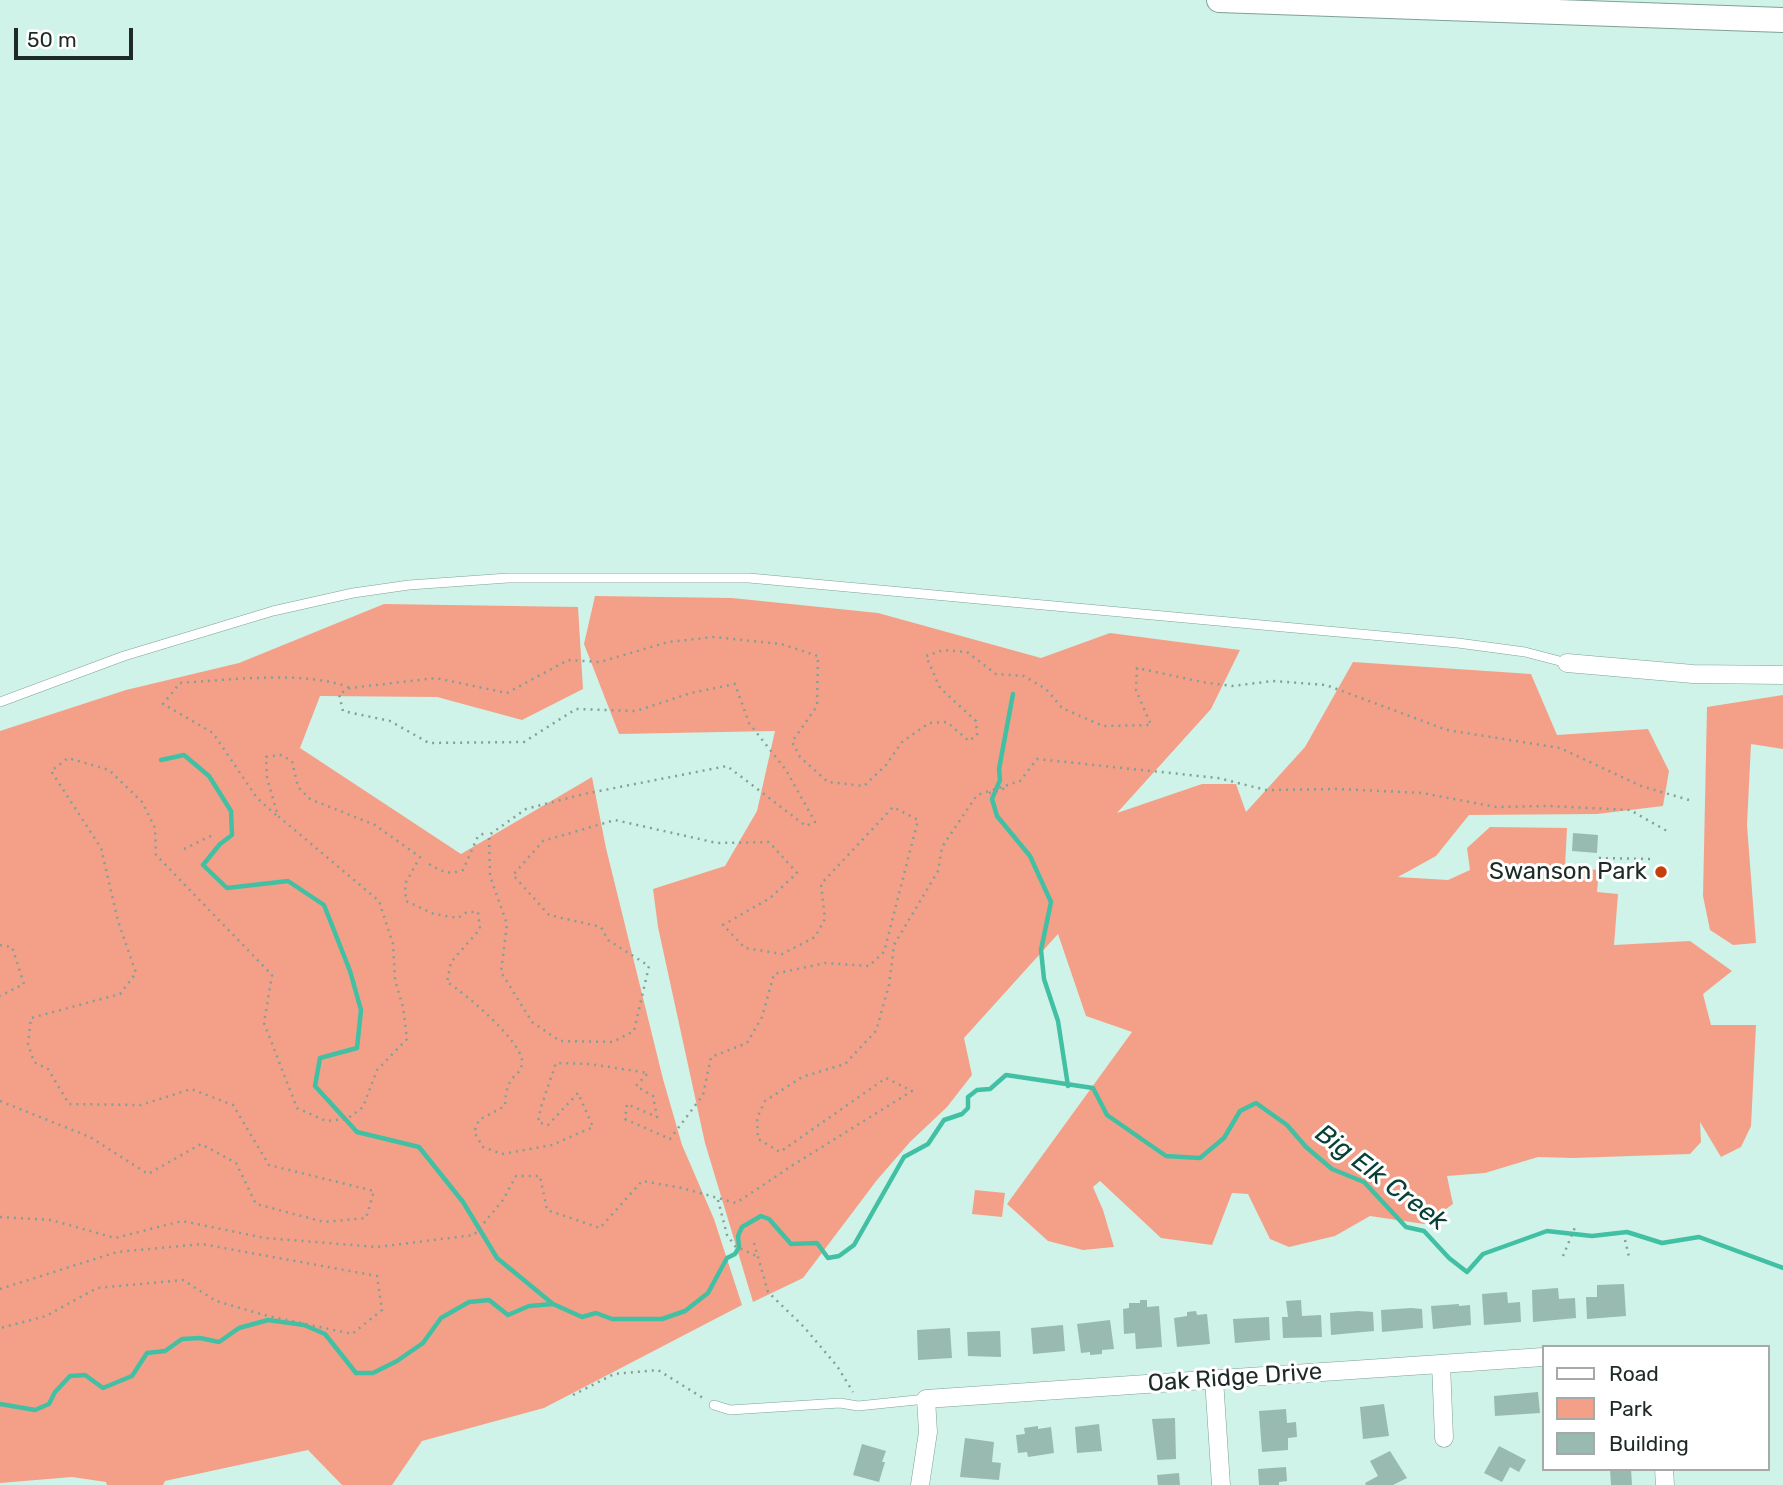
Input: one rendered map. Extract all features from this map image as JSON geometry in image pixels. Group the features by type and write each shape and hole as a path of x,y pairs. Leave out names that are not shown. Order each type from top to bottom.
{"street":[{"path":"1219,0 1707,9 1783,20"},
{"path":"1567,663 1693,674 1783,675"},
{"name":"Oak Ridge Drive","path":"926,1399 1542,1357"},
{"path":"1441,1364 1444,1438"},
{"path":"1214,1379 1221,1485"},
{"path":"920,1485 928,1432 926,1399"}],"lane":[{"path":"0,702 124,656 273,611 353,593 410,585 508,578 749,578 1458,643 1525,652 1567,663"},
{"path":"714,1405 730,1410 840,1403 858,1405 926,1399"}],"path":[{"path":"278,817 267,778 266,757 281,755 292,761 298,787 310,799 375,825 420,857 405,884 406,901 434,914 458,918 467,912 478,912 480,929 451,962 447,982 476,1003 512,1042 522,1060 520,1071 511,1078 506,1090 505,1106 479,1120 474,1132 483,1147 502,1154 552,1145 593,1127 578,1093 548,1125 538,1122 556,1063 590,1064 648,1073 636,1086 653,1097 657,1117 627,1104 625,1119 670,1139 703,1095 711,1057 747,1043 762,1017 774,974 825,963 869,966 884,952 918,820 893,807 821,884 825,919 815,937 782,954 745,948 723,925 770,898 797,873 769,842 717,844 615,820 543,841 513,875 549,915 601,926 608,940 649,966 634,1031 613,1042 560,1041 532,1022 501,972 507,924 491,876 489,835 526,809 584,794 727,766 806,826 815,822 786,770 749,723 734,684 691,693 636,710 576,709 524,742 429,743 390,722 343,711 339,694 349,688 436,678 507,693 568,660 600,662 668,642 713,637 781,644 818,656 817,706 792,742 800,757 828,782 864,786 886,765 902,742 929,723 947,722 969,741 977,736 976,721 940,688 926,656 943,650 967,652 996,674 1024,676 1046,689 1062,708 1103,726 1151,725 1136,690 1137,668 1232,686 1273,681 1326,685 1447,730 1560,748 1641,786 1689,800"},
{"path":"0,1101 90,1137 148,1174 201,1144 236,1163 256,1204 324,1222 366,1218 374,1191 269,1165 233,1105 191,1089 141,1105 69,1104 48,1069 34,1062 28,1044 31,1018 120,994 136,973 118,921 102,848 51,771 68,758 110,770 142,802 155,828 156,855 272,975 264,1023 296,1108 326,1121 352,1116 363,1107 377,1070 407,1039 403,1007 395,980 393,944 379,901 257,798 213,733 163,705 180,683 250,678 332,680 349,688"},
{"path":"0,1217 51,1220 115,1238 181,1221 265,1238 377,1247 474,1235 503,1200 516,1176 540,1176 547,1210 600,1228 642,1181 682,1188 736,1203 912,1091 886,1078 780,1152 758,1139 757,1118 765,1101 802,1077 845,1064 876,1031 889,985 894,945 938,871 942,846 977,794 1002,790 1004,786 1020,781 1037,759 1218,778 1266,790 1339,789 1422,793 1496,807 1549,806 1630,810 1667,831"},
{"path":"429,864 442,873 463,870 478,836 485,833"},
{"path":"184,849 215,834"},
{"path":"1599,858 1651,859"},
{"path":"0,944 12,947 24,984 0,996"},
{"path":"718,1198 727,1235 734,1246 758,1258"},
{"path":"1563,1256 1576,1225"},
{"path":"1625,1240 1629,1257"},
{"path":"754,1243 768,1292 804,1327 837,1366 858,1405"},
{"path":"0,1289 117,1252 202,1244 377,1276 382,1310 352,1334 264,1315 216,1301 183,1280 97,1288 46,1316 0,1328"},
{"path":"573,1395 614,1374 658,1370 714,1405"}],"green space":[{"path":"595,596 732,598 878,613 1041,658 1110,633 1240,650 1211,709 1117,813 1202,784 1236,784 1246,812 1305,747 1353,662 1531,674 1557,735 1648,729 1669,771 1663,806 1597,814 1469,815 1436,856 1398,877 1448,880 1470,870 1467,848 1490,827 1567,828 1565,867 1599,870 1597,892 1618,894 1614,945 1690,941 1732,971 1703,994 1711,1025 1756,1025 1751,1126 1741,1147 1721,1157 1700,1122 1701,1142 1690,1154 1538,1157 1485,1173 1447,1176 1453,1204 1424,1224 1370,1216 1335,1236 1289,1247 1270,1239 1248,1194 1232,1193 1212,1245 1161,1238 1100,1181 1093,1187 1114,1247 1083,1250 1048,1241 1007,1204 1132,1032 1086,1016 1058,934 964,1038 972,1075 947,1107 910,1142 877,1180 803,1278 753,1302 705,1143 658,927 653,889 725,866 757,811 775,731 619,734 584,644"},
{"path":"384,604 578,607 583,689 522,720 437,697 320,696 300,748 461,854 592,777 606,848 663,1079 682,1145 714,1219 742,1305 544,1408 422,1441 392,1485 342,1485 308,1450 165,1481 163,1485 107,1485 106,1482 72,1477 0,1483 0,731 126,690 239,663"},
{"path":"1783,695 1783,749 1751,744 1747,825 1756,943 1733,945 1710,930 1703,896 1707,707"},
{"path":"975,1190 1005,1193 1002,1217 972,1214"}],"building":[{"path":"1573,833 1598,835 1597,853 1572,851"},
{"path":"1624,1284 1626,1316 1587,1319 1586,1297 1597,1297 1597,1285"},
{"path":"1558,1288 1559,1299 1575,1298 1576,1318 1533,1322 1532,1290"},
{"path":"1507,1292 1508,1303 1520,1302 1521,1322 1484,1325 1482,1294"},
{"path":"1140,1300 1147,1300 1147,1307 1159,1306 1162,1347 1136,1349 1135,1333 1124,1334 1123,1309 1129,1308 1129,1303 1140,1303"},
{"path":"1301,1300 1302,1316 1321,1315 1322,1337 1283,1338 1282,1317 1288,1317 1286,1301"},
{"path":"1470,1305 1471,1325 1433,1329 1431,1306"},
{"path":"1422,1309 1423,1328 1382,1332 1381,1310"},
{"path":"1196,1311 1197,1315 1207,1314 1210,1344 1177,1347 1174,1318"},
{"path":"1373,1312 1374,1331 1331,1335 1330,1313"},
{"path":"1269,1317 1270,1340 1235,1343 1233,1319"},
{"path":"1110,1320 1114,1349 1102,1350 1102,1354 1081,1353 1077,1324"},
{"path":"1063,1325 1065,1351 1033,1354 1031,1328"},
{"path":"950,1328 952,1358 918,1360 917,1330"},
{"path":"1000,1331 1001,1357 968,1356 967,1332"},
{"path":"1538,1392 1540,1413 1495,1416 1494,1396"},
{"path":"1384,1404 1389,1436 1363,1439 1360,1407"},
{"path":"1286,1409 1287,1423 1296,1422 1297,1437 1288,1438 1288,1450 1262,1452 1259,1411"},
{"path":"1175,1418 1176,1459 1157,1460 1152,1419"},
{"path":"1099,1424 1102,1451 1077,1453 1075,1427"},
{"path":"1038,1426 1038,1429 1051,1427 1054,1453 1028,1457 1027,1452 1018,1453 1016,1435 1025,1434 1024,1428"},
{"path":"965,1438 994,1442 992,1462 1001,1463 999,1480 960,1477"},
{"path":"862,1444 886,1451 879,1482 853,1475"},
{"path":"1499,1446 1526,1460 1519,1472 1510,1467 1502,1482 1484,1473"},
{"path":"1390,1451 1407,1478 1393,1485 1366,1485 1365,1483 1378,1476 1370,1461"},
{"path":"1286,1467 1287,1481 1279,1482 1279,1485 1259,1485 1258,1469"},
{"path":"1610,1471 1631,1471 1632,1485 1611,1485"},
{"path":"1179,1473 1180,1485 1158,1485 1157,1475"}],"waterway":[{"path":"1013,694 999,769 1000,780 992,799 997,816 1030,856 1051,902 1041,950 1044,979 1058,1021 1068,1086"},
{"path":"161,760 184,755 209,776 231,811 232,835 220,844 203,865 227,888 288,881 324,905 350,971 361,1010 357,1048 320,1058 315,1086 357,1132 419,1147 463,1202 497,1258 553,1304"},
{"name":"Big Elk Creek","path":"0,1404 35,1410 49,1404 55,1392 70,1376 85,1375 103,1388 132,1376 147,1353 165,1351 182,1339 200,1338 219,1342 239,1328 268,1320 304,1325 325,1334 356,1373 373,1373 423,1343 441,1318 469,1302 489,1300 508,1315 529,1306 553,1304 582,1317 596,1313 612,1319 662,1319 685,1311 708,1293 727,1258 735,1254 739,1247 738,1236 742,1227 761,1216 769,1219 791,1244 817,1243 828,1258 839,1256 854,1245 904,1157 928,1144 944,1120 962,1114 968,1108 968,1097 977,1090 990,1089 1006,1075 1093,1088 1107,1115 1166,1156 1200,1158 1224,1138 1240,1111 1256,1103 1287,1125 1306,1147 1332,1169 1364,1182 1406,1227 1424,1231 1449,1258 1467,1272 1483,1254 1547,1231 1592,1236 1627,1232 1662,1243 1699,1237 1783,1268"}],"place":[{"name":"Swanson Park","path":"1661,872"}]}
